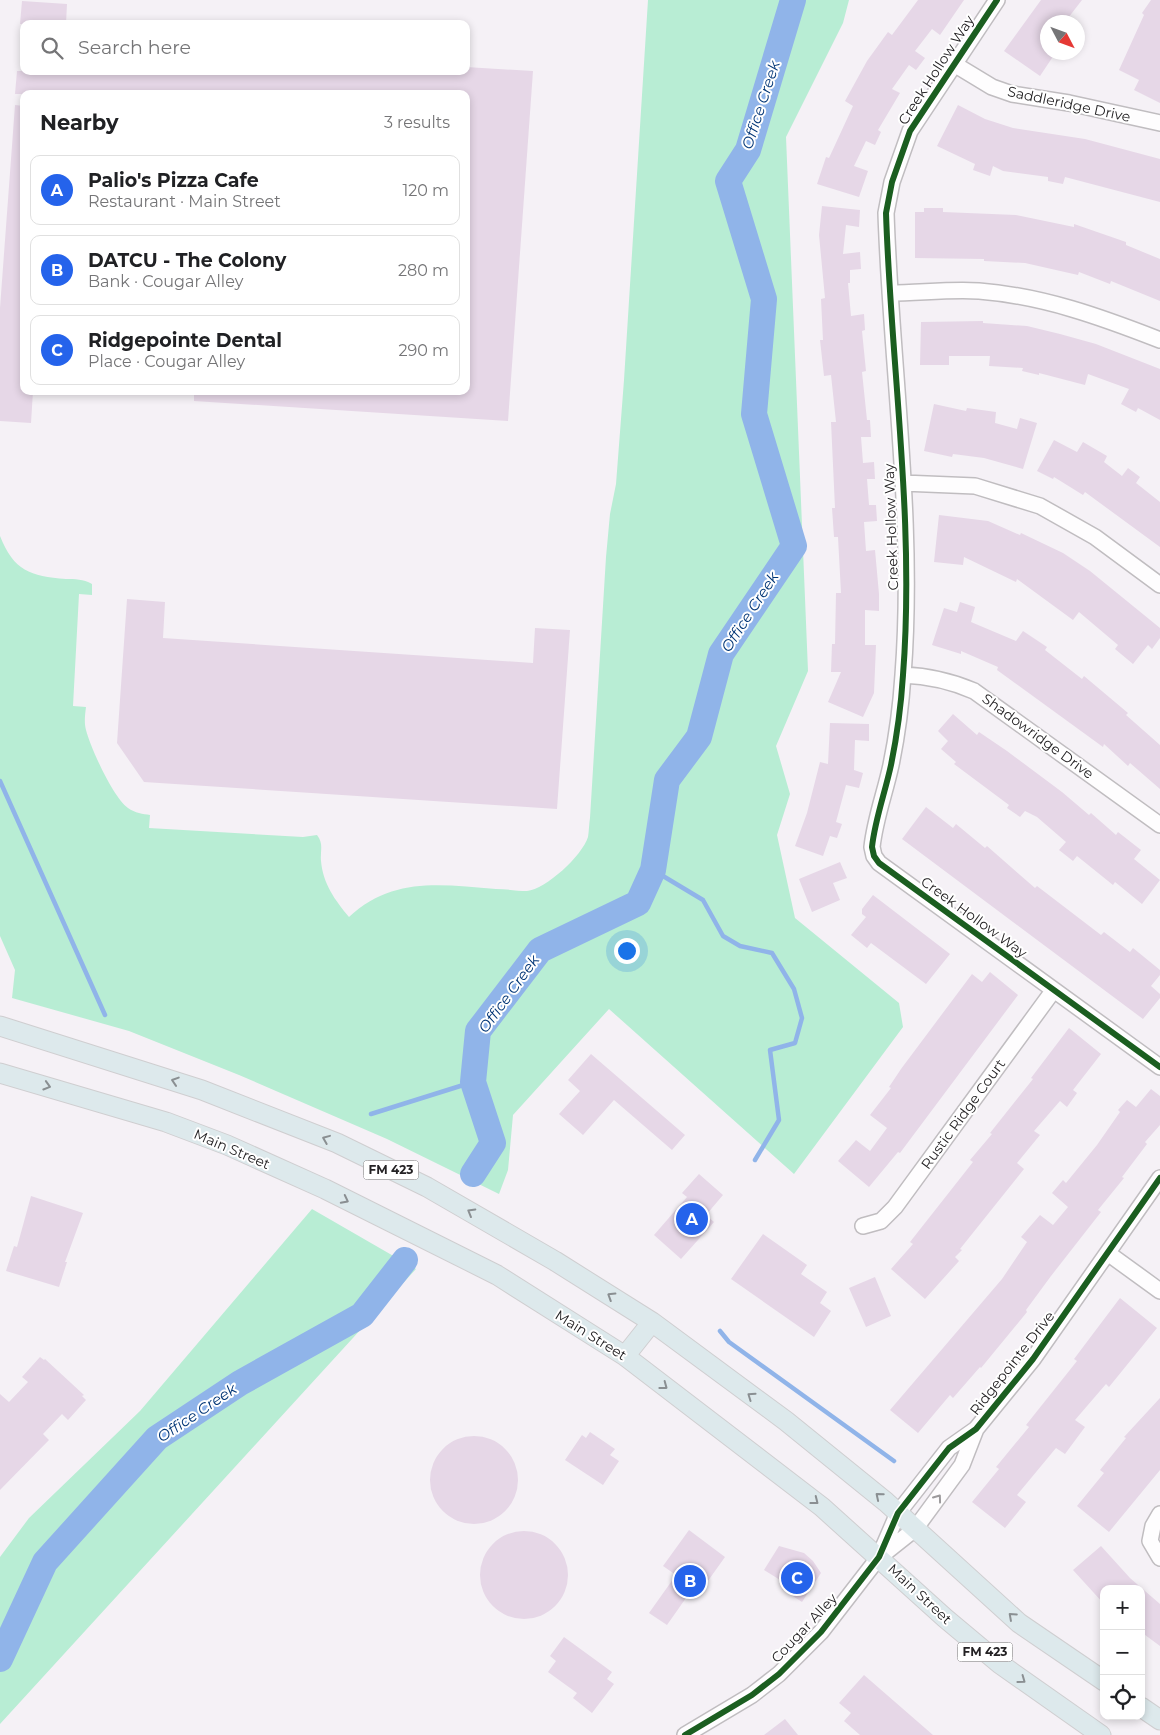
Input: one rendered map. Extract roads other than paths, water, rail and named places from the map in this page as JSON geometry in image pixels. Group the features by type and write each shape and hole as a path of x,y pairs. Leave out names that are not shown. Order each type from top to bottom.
{"main road":[{"name":"FM 423","path":"0,1026 202,1090 336,1144 427,1187 555,1260 652,1322 786,1421 898,1513 1019,1623 1100,1678"},
{"name":"Main Street","path":"0,1073 166,1122 227,1146 325,1189 497,1275 626,1356 822,1507 945,1618 1000,1664 1100,1735"},
{"path":"626,1356 652,1322"},
{"path":"1145,1710 1160,1720"}],"street":[{"name":"Creek Hollow Way","path":"997,0 910,131 892,182 886,213 903,483 906,579 903,675 890,766 873,833 872,847 874,856 879,863 1053,991"},
{"name":"Saddleridge Drive","path":"954,64 992,87 1012,94 1069,103 1160,123"},
{"path":"890,293 978,291 1065,305 1119,323 1160,340"},
{"path":"903,483 976,486 1040,506 1095,537 1160,585"},
{"name":"Shadowridge Drive","path":"903,675 929,676 954,682 974,690 1160,826"},
{"path":"1053,991 1160,1067"},
{"name":"Rustic Ridge Court","path":"863,1226 881,1221 895,1207 1053,991"},
{"name":"Ridgepointe Drive","path":"879,1557 898,1513 949,1448 976,1429 1033,1359 1109,1254 1160,1178"},
{"path":"1109,1254 1160,1291"},
{"name":"Ridgepointe Drive","path":"879,1557 915,1529 962,1465 976,1429"},
{"path":"1160,1514 1153,1526 1150,1541 1160,1558"},
{"name":"Cougar Alley","path":"685,1735 752,1695 804,1650 848,1600 879,1557"}],"waterway":[{"name":"Office Creek","path":"473,1174 493,1143 473,1082 478,1031 540,950 638,903 653,870 667,780 699,737 721,654 794,546 754,414 764,299 728,181 748,150 793,0"},
{"path":"0,781 105,1015"},
{"path":"653,870 703,900 723,936 740,946 772,953 794,989 802,1018 795,1043 770,1050 779,1120 755,1160"},
{"path":"371,1114 473,1082"},
{"name":"Office Creek","path":"0,1659 45,1562 157,1438 240,1383 362,1315 405,1260"},
{"path":"720,1331 729,1342 894,1461"}],"place":[{"name":"Palio's Pizza Cafe","path":"692,1219"},
{"name":"Ridgepointe Dental","path":"797,1578"},
{"name":"DATCU - The Colony","path":"690,1581"}]}
